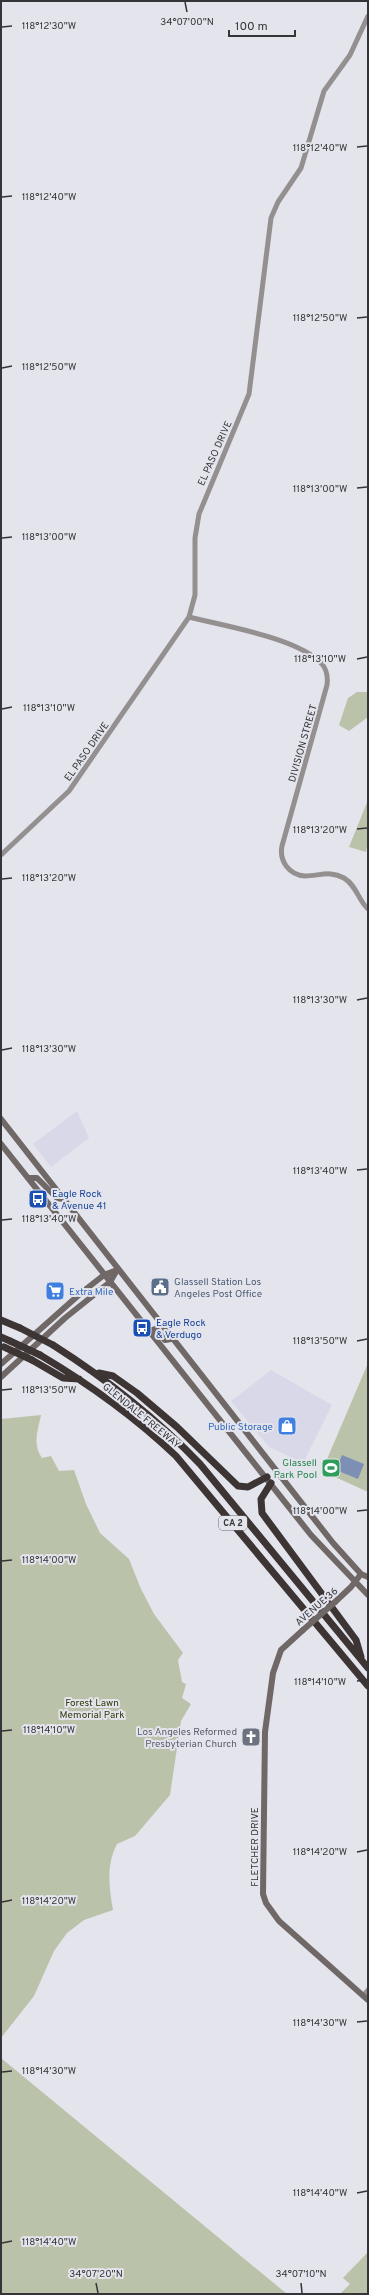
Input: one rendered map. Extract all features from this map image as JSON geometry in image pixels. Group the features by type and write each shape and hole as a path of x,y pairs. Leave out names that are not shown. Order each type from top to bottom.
{"highway":[{"name":"GLENDALE FREEWAY","path":"1,1320 53,1344 97,1372 149,1414 200,1464 368,1668"},
{"name":"GLENDALE FREEWAY","path":"1,1337 40,1355 80,1379 150,1432 176,1456 368,1686"},
{"path":"3,1346 32,1360 63,1378 80,1379"},
{"path":"97,1372 113,1376 137,1393 177,1427 238,1486 248,1487 269,1480"},
{"path":"269,1480 261,1499 262,1513 356,1640 362,1660"}],"main road":[{"path":"1,1120 171,1339 340,1552 361,1574 368,1578"},
{"path":"1,1144 269,1480 311,1535 354,1583 368,1595"},
{"path":"28,1178 38,1178 57,1198 63,1199"},
{"path":"1,1364 104,1275 117,1270"},
{"path":"1,1377 65,1318 110,1282 117,1270"},
{"path":"149,1331 156,1329 165,1340 171,1339"},
{"name":"AVENUE 36","path":"281,1650 335,1602 361,1574"},
{"name":"FLETCHER DRIVE","path":"281,1650 273,1673 265,1732 263,1894 266,1903 279,1922 366,1998"}],"street":[{"name":"EL PASO DRIVE","path":"1,854 69,791 189,617 195,595 195,538 199,514 249,394 271,218 278,202 301,168 324,91 350,55 368,16"},
{"name":"DIVISION STREET","path":"189,617 291,645 309,654 325,669 328,684 282,855 287,867 294,873 304,876 326,873 344,878 353,886 368,909"},
{"path":"366,1998 368,1990"}],"shaded area":[{"path":"77,1111 89,1138 51,1167 33,1144"},
{"name":"Public Storage","path":"271,1370 332,1405 303,1463 269,1447 231,1401"}],"green space":[{"path":"357,692 368,692 368,717 349,731 339,725 348,698"},
{"path":"368,800 368,841 366,852 349,847"},
{"path":"368,1363 368,1492 322,1471"},
{"name":"Forest Lawn Memorial Park","path":"41,1415 36,1442 39,1453 42,1458 51,1456 59,1471 74,1470 86,1504 100,1533 129,1559 141,1589 154,1614 183,1653 178,1660 182,1682 186,1684 182,1698 191,1704 181,1721 170,1795 135,1836 117,1844 111,1860 109,1876 113,1910 84,1920 67,1933 54,1951 34,1996 1,2038 1,1419"},
{"path":"1,2058 287,2294 1,2294"},
{"path":"368,2252 368,2294 340,2294 350,2284 343,2278"}],"water":[{"path":"342,1455 364,1464 358,1479 336,1470"}],"place":[{"name":"Eagle Rock & Avenue 41","path":"38,1199"},
{"name":"Glassell Station Los Angeles Post Office","path":"160,1287"},
{"name":"Extra Mile","path":"55,1291"},
{"name":"Eagle Rock & Verdugo","path":"142,1328"},
{"name":"Public Storage","path":"287,1426"},
{"name":"Glassell Park Pool","path":"331,1468"},
{"name":"Los Angeles Reformed Presbyterian Church","path":"251,1737"}]}
